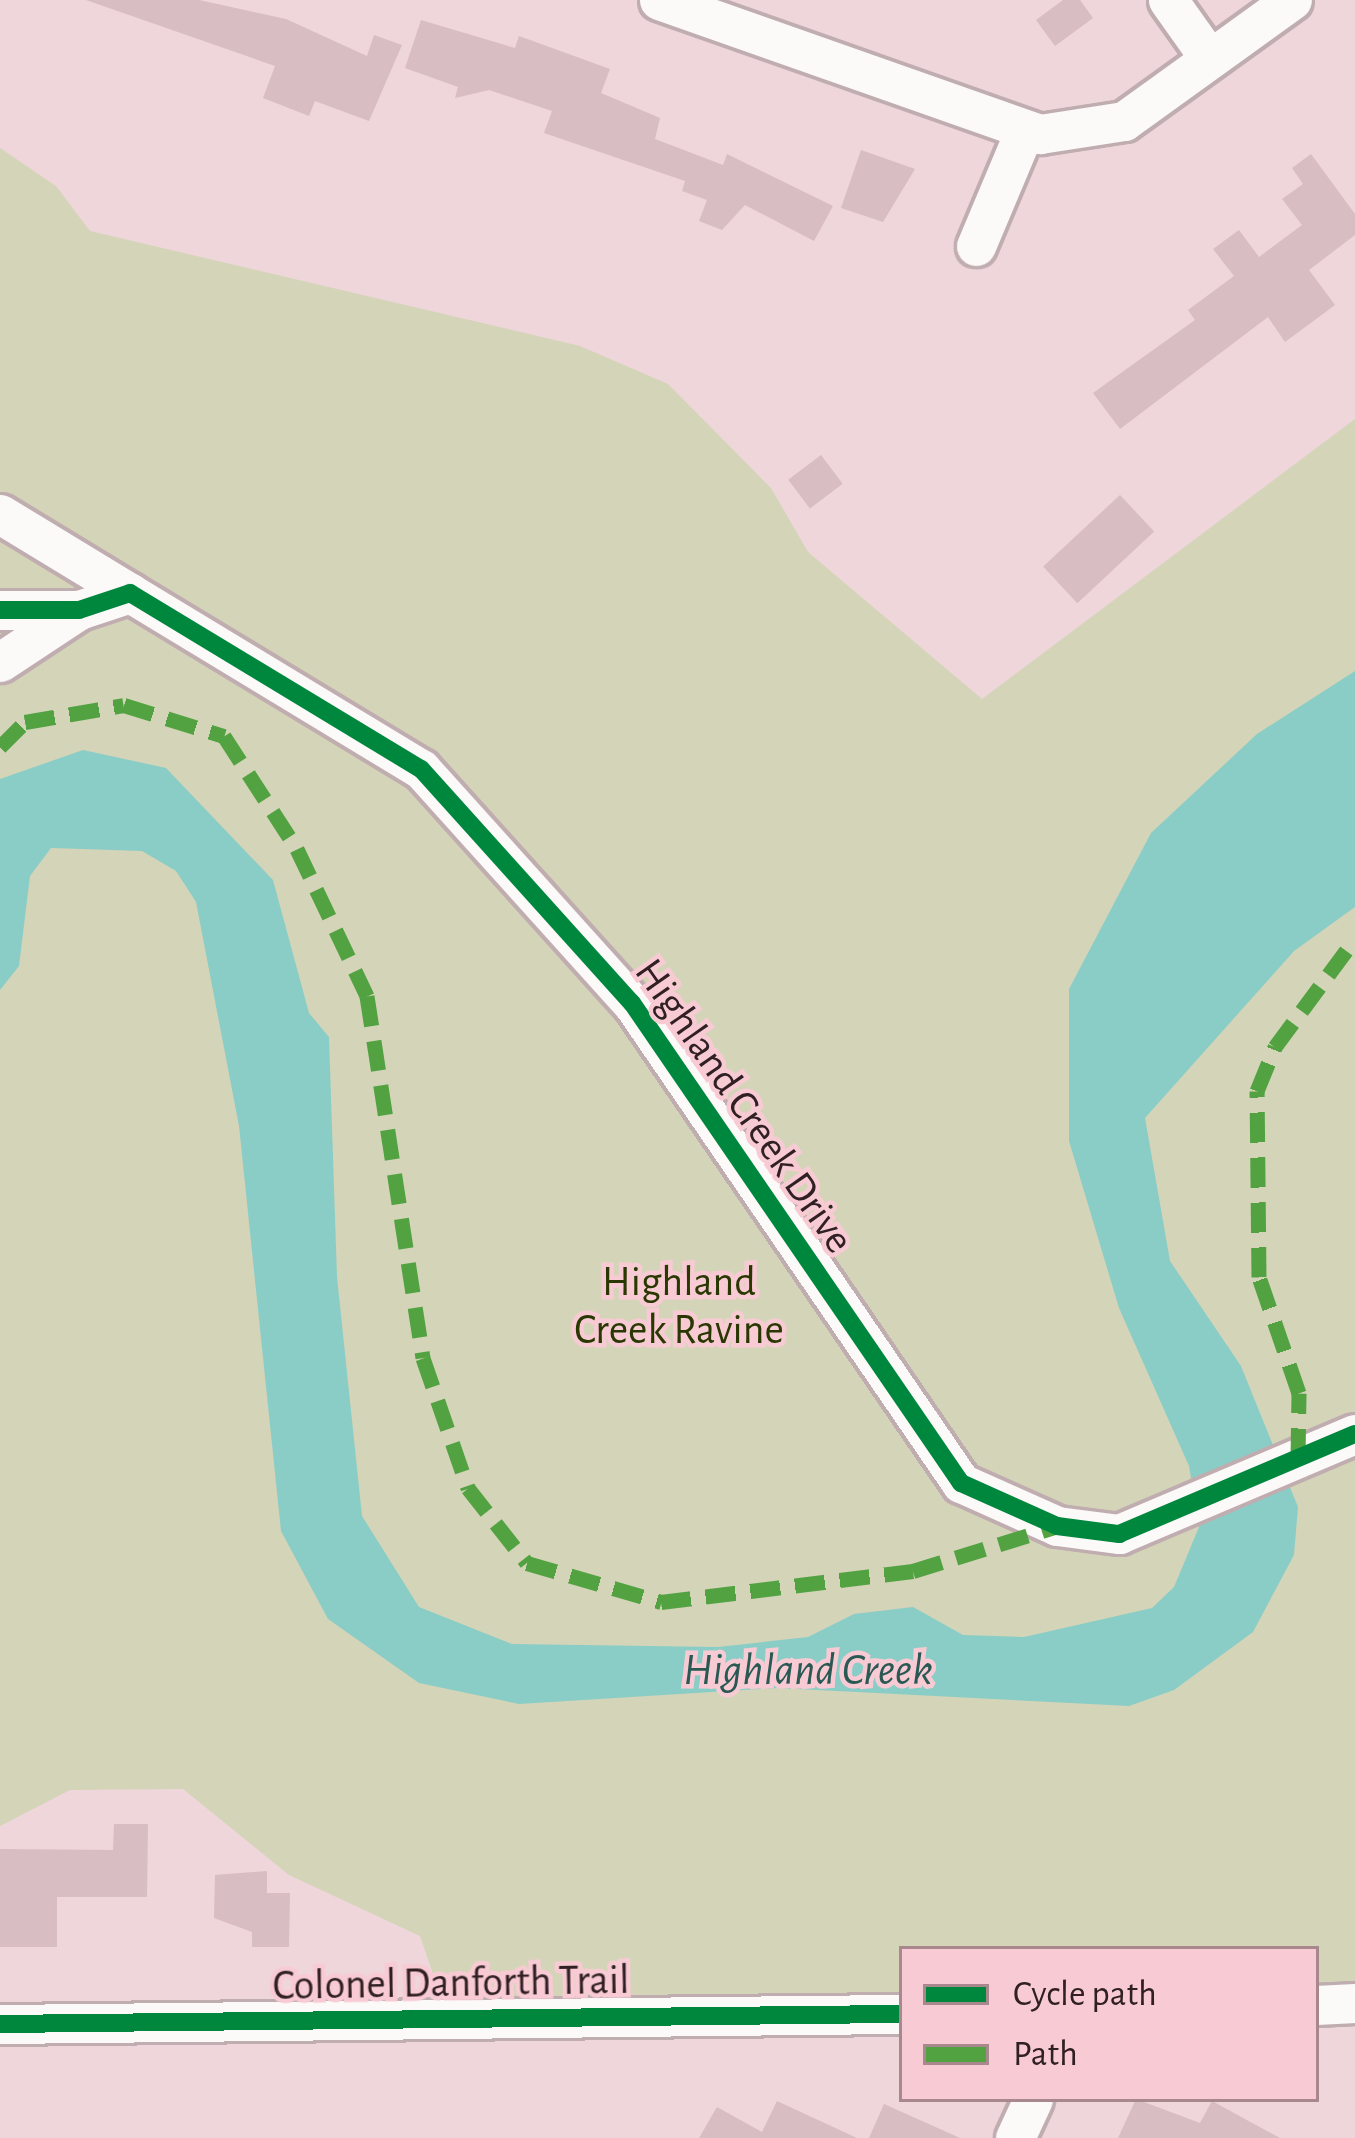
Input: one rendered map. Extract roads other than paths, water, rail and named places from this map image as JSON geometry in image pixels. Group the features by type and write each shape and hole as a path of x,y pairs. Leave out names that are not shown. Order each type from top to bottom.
{"street":[{"path":"658,0 1023,134 1124,121 1292,0"},
{"path":"1168,0 1210,59"},
{"path":"976,246 1023,134"},
{"name":"Highland Creek Drive","path":"0,514 421,769 550,901 961,1483 1057,1526 1119,1534 1355,1434"},
{"path":"0,662 79,610 130,593"},
{"path":"0,610 79,610"},
{"path":"1319,2006 1355,2002"},
{"name":"Colonel Danforth Trail","path":"0,2024 899,2014"},
{"path":"1015,2138 1032,2102"}],"water":[{"name":"Highland Creek","path":"1355,671 1355,907 1294,951 1145,1118 1170,1261 1241,1366 1298,1507 1294,1555 1253,1632 1174,1690 1129,1706 778,1688 519,1704 419,1683 328,1619 281,1531 239,1126 196,902 176,871 142,851 51,848 30,876 19,966 0,990 0,779 83,750 166,768 273,880 309,1013 329,1037 337,1277 362,1516 419,1607 512,1644 718,1647 808,1637 854,1614 913,1607 963,1635 1024,1637 1152,1608 1174,1587 1199,1527 1189,1466 1119,1308 1069,1141 1069,989 1151,833 1257,734"}],"park label":[{"name":"Highland Creek Ravine","path":"679,1306"}]}
